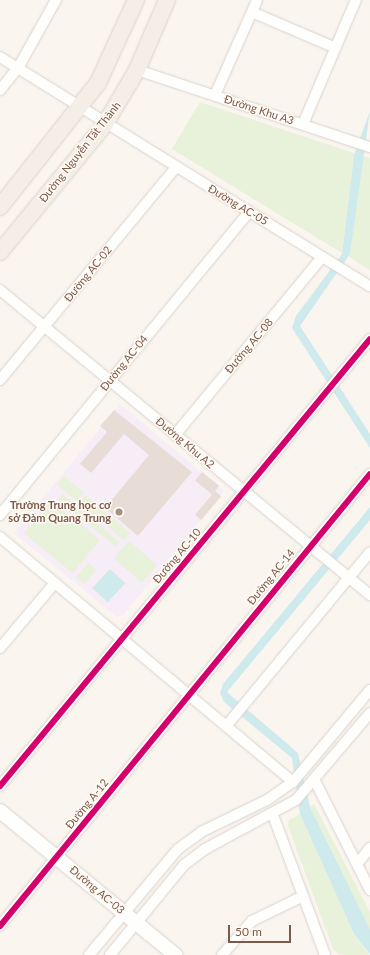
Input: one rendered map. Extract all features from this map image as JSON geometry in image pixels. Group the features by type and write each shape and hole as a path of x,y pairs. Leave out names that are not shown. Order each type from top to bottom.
{"main road":[{"path":"0,207 81,109 112,58 136,0"},
{"name":"Đường Nguyễn Tất Thành","path":"0,252 105,124 137,70 167,0"}],"street":[{"path":"0,90 18,68 56,0"},
{"name":"Đường Khu A3","path":"215,95 257,0"},
{"name":"Đường Khu A3","path":"303,124 356,0"},
{"path":"252,12 336,48"},
{"name":"Đường AC-05","path":"0,57 105,124 370,286"},
{"name":"Đường Khu A3","path":"137,70 369,146"},
{"name":"Đường AC-02","path":"0,380 176,167"},
{"name":"Đường AC-04","path":"0,515 249,212"},
{"name":"Đường AC-08","path":"175,435 326,259"},
{"name":"Đường Khu A2","path":"0,290 370,596"},
{"name":"Đường AC-10","path":"0,786 370,339"},
{"name":"Đường AC-14","path":"189,694 309,545 370,474"},
{"path":"0,537 123,638 293,782"},
{"path":"227,725 370,552"},
{"path":"0,648 55,583"},
{"path":"90,955 124,913 189,841 267,800 293,782 370,690"},
{"name":"Đường A-12","path":"0,926 189,694"},
{"path":"110,955 194,856 273,815 296,800 312,785 370,714"},
{"path":"312,785 370,890"},
{"name":"Đường AC-03","path":"0,810 175,955"},
{"path":"273,815 325,955"},
{"path":"357,864 370,848"},
{"path":"222,955 252,921 303,896"}],"shaded area":[{"name":"Trường Trung học cơ sở Đàm Quang Trung","path":"120,404 224,491 124,614 117,617 14,533"}],"green space":[{"path":"200,102 354,153 342,253 172,149"},
{"path":"362,156 370,158 370,270 349,257"},
{"path":"64,476 84,493 77,501 57,484"},
{"path":"62,494 119,542 116,547 58,499"},
{"path":"85,495 108,514 102,521 79,502"},
{"path":"51,500 100,540 73,573 24,533"},
{"path":"110,515 130,533 123,540 103,522"},
{"path":"129,541 157,565 142,583 114,558"},
{"path":"88,563 96,570 84,585 76,577"},
{"path":"314,804 370,912 370,929 310,807"},
{"path":"300,814 354,934 370,955 340,955 333,949 288,826 289,820"}],"water":[{"path":"370,111 350,254 300,326 370,434 370,448 292,328 296,316 342,254 354,155"},
{"path":"370,507 370,520 227,692 298,753 310,807 370,929 370,954 354,934 300,814 292,758 224,702 220,693 223,684"},
{"path":"110,569 125,583 108,602 92,588"}],"building":[{"path":"114,410 192,472 138,536 105,508 149,455 124,434 91,473 80,464 107,432 100,426"},
{"path":"202,472 219,486 212,494 195,481"},
{"path":"215,491 221,496 201,520 195,515"}],"cycle path":[{"path":"0,786 370,339"},
{"path":"0,926 370,474"}],"place":[{"name":"Trường Trung học cơ sở Đàm Quang Trung","path":"119,512"}]}
